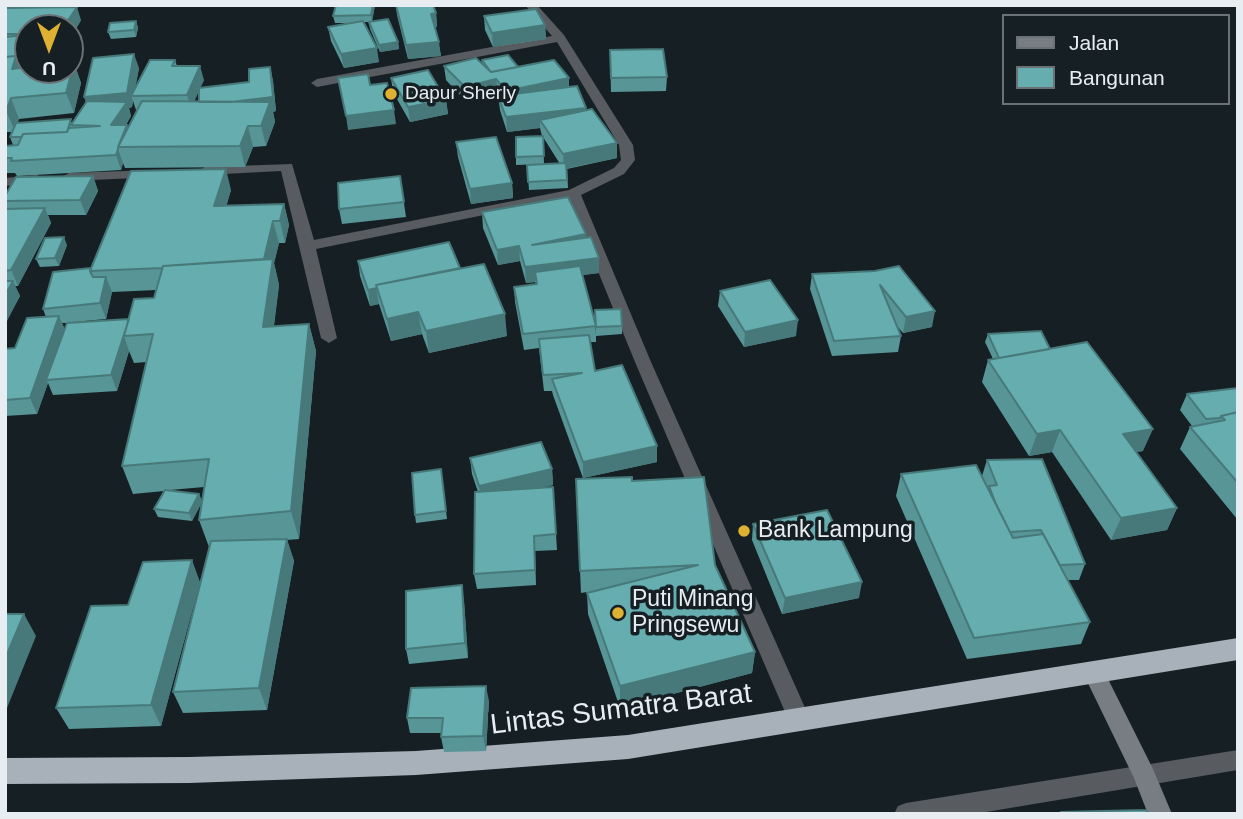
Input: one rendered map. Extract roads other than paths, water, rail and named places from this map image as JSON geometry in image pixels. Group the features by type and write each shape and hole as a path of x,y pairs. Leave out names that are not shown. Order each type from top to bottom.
{"highway":[{"name":"Lintas Sumatra Barat","path":"5,771 189,770 416,762 628,747 1238,649"}],"street":[{"path":"308,246 573,193 619,171 628,160 626,145 560,38 531,5"},
{"path":"317,83 560,38"},
{"path":"187,172 287,167 289,185 308,246 329,338"},
{"path":"5,182 162,173"},
{"path":"573,193 643,362 799,719"},
{"path":"1094,673 1145,776 1160,814"},
{"path":"906,814 1238,760"}],"place":[{"name":"Dapur Sherly","path":"391,94"},
{"name":"Bank Lampung","path":"744,531"},
{"name":"Puti Minang Pringsewu","path":"618,613"}]}
